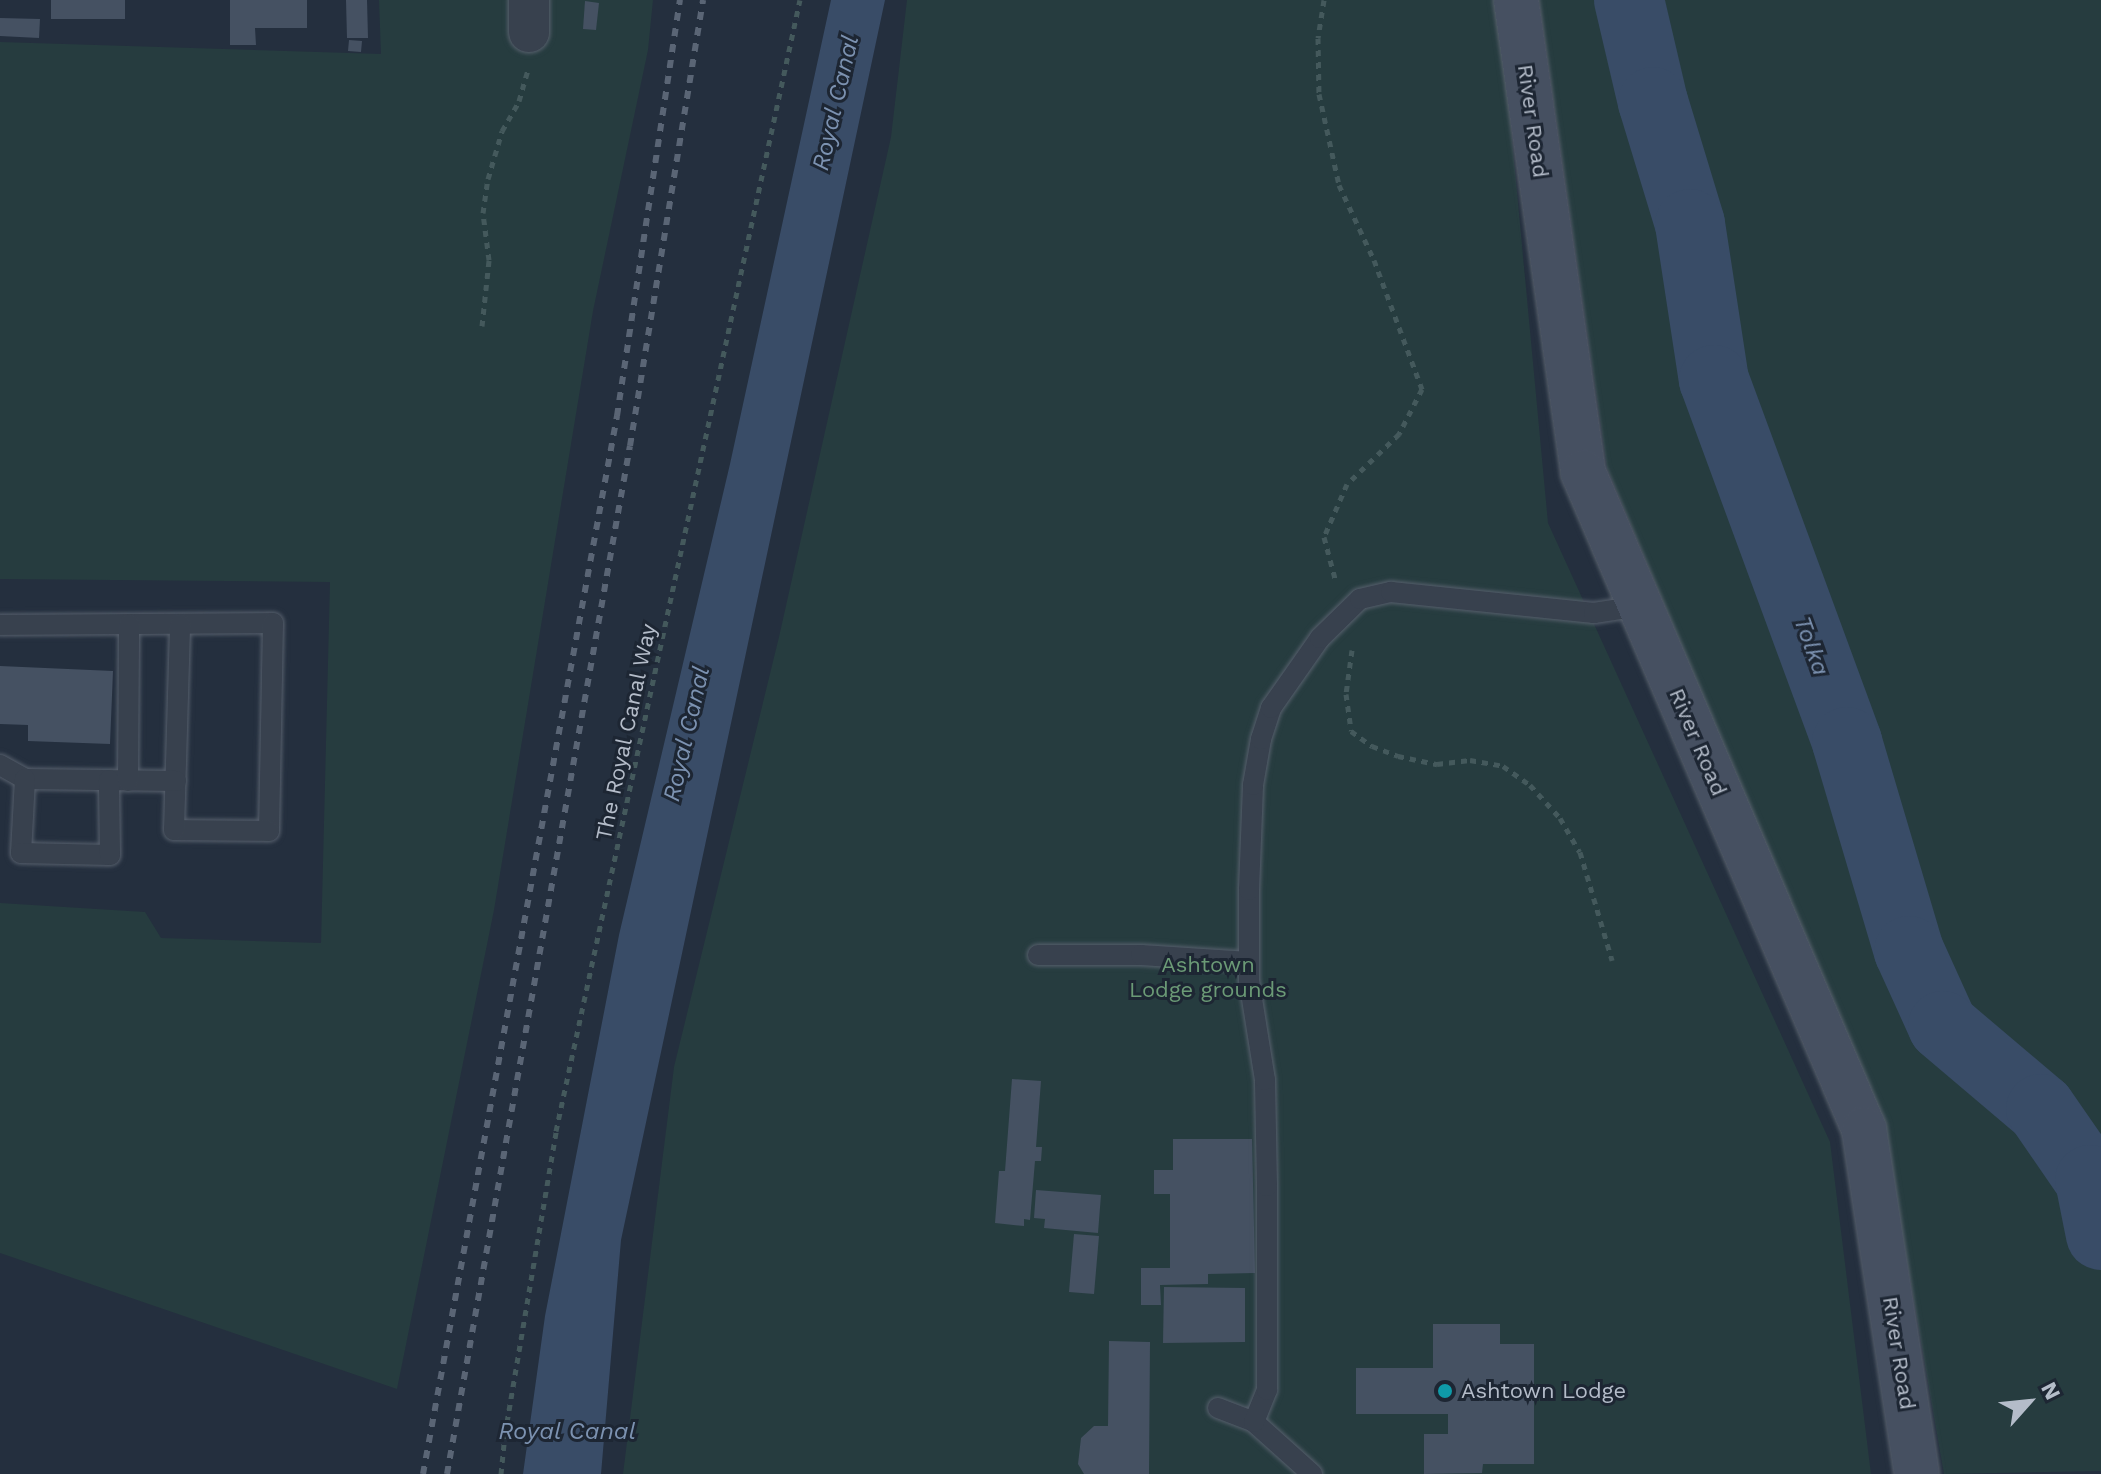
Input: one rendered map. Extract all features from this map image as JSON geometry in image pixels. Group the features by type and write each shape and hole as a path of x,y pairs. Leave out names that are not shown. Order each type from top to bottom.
{"main road":[{"name":"River Road","path":"1516,0 1583,472 1864,1129 1917,1474"}],"lane":[{"path":"1254,1422 1267,1390 1267,1186 1265,1080 1249,962 1253,785 1261,739 1271,708 1320,638 1360,599 1391,592 1594,613 1640,606"},
{"path":"0,625 273,623 269,831 174,830 180,624"},
{"path":"25,779 21,853 110,855 119,780 129,624"},
{"path":"0,765 25,779 176,781"},
{"path":"1038,955 1141,955 1249,962"},
{"path":"1218,1408 1254,1422 1312,1474"}],"path":[{"name":"The Royal Canal Way","path":"501,1474 556,1131 800,0"},
{"path":"1324,0 1318,38 1319,94 1339,185 1374,260 1422,389 1399,434 1347,484 1324,537 1337,585 1353,605"},
{"path":"482,326 489,260 483,213 488,179 502,131 519,101 530,63 529,16"},
{"path":"1320,638 1352,646 1346,694 1351,731 1372,746 1398,756 1437,764 1470,760 1503,766 1530,785 1560,818 1580,852 1612,960"}],"green space":[{"path":"379,0 653,0 648,50 593,311 494,910 397,1389 0,1253 0,903 145,912 161,938 321,943 330,582 0,579 0,42 381,54"},
{"name":"Ashtown Lodge grounds","path":"907,0 1499,0 1548,523 1830,1142 1871,1474 623,1474 674,1067 779,637 891,137"},
{"path":"1539,0 2101,0 2101,1471 1944,1474 1884,1129 1607,468"}],"water":[{"name":"Royal Canal","path":"831,0 885,0 621,1240 601,1474 523,1474 545,1316 619,935 730,464"}],"building":[{"path":"51,0 125,0 125,19 51,19"},
{"path":"230,0 307,0 307,28 255,28 256,45 230,45"},
{"path":"346,0 367,0 368,38 347,38"},
{"path":"585,1 599,3 596,30 583,29"},
{"path":"0,18 40,19 39,38 0,36"},
{"path":"349,40 362,41 361,52 348,51"},
{"path":"0,666 113,671 110,744 28,741 28,725 0,724"},
{"path":"1012,1079 1041,1081 1036,1147 1042,1147 1041,1161 1035,1161 1030,1220 1024,1219 1024,1226 995,1223 999,1171 1005,1171"},
{"path":"1173,1139 1252,1139 1255,1273 1208,1274 1208,1284 1160,1285 1161,1305 1141,1305 1141,1268 1170,1268 1170,1194 1154,1194 1154,1170 1173,1170"},
{"path":"1036,1190 1101,1195 1098,1233 1044,1228 1045,1219 1034,1218"},
{"path":"1074,1234 1099,1236 1094,1294 1069,1292"},
{"path":"1164,1287 1245,1288 1245,1342 1163,1343"},
{"name":"Ashtown Lodge","path":"1433,1324 1500,1324 1500,1344 1534,1344 1534,1464 1483,1464 1482,1473 1424,1474 1424,1434 1448,1434 1448,1414 1356,1414 1356,1368 1433,1368"},
{"path":"1109,1341 1150,1342 1149,1474 1084,1474 1078,1464 1081,1438 1094,1426 1108,1426"}],"waterway":[{"name":"Tolka","path":"1629,0 1653,102 1690,224 1714,380 1847,742 1909,951 1943,1026 2041,1109 2090,1180 2101,1235"}],"railway":[{"path":"423,1474 617,416 680,0"},
{"path":"447,1474 630,446 703,0"}],"place":[{"name":"Ashtown Lodge","path":"1445,1391"}]}
